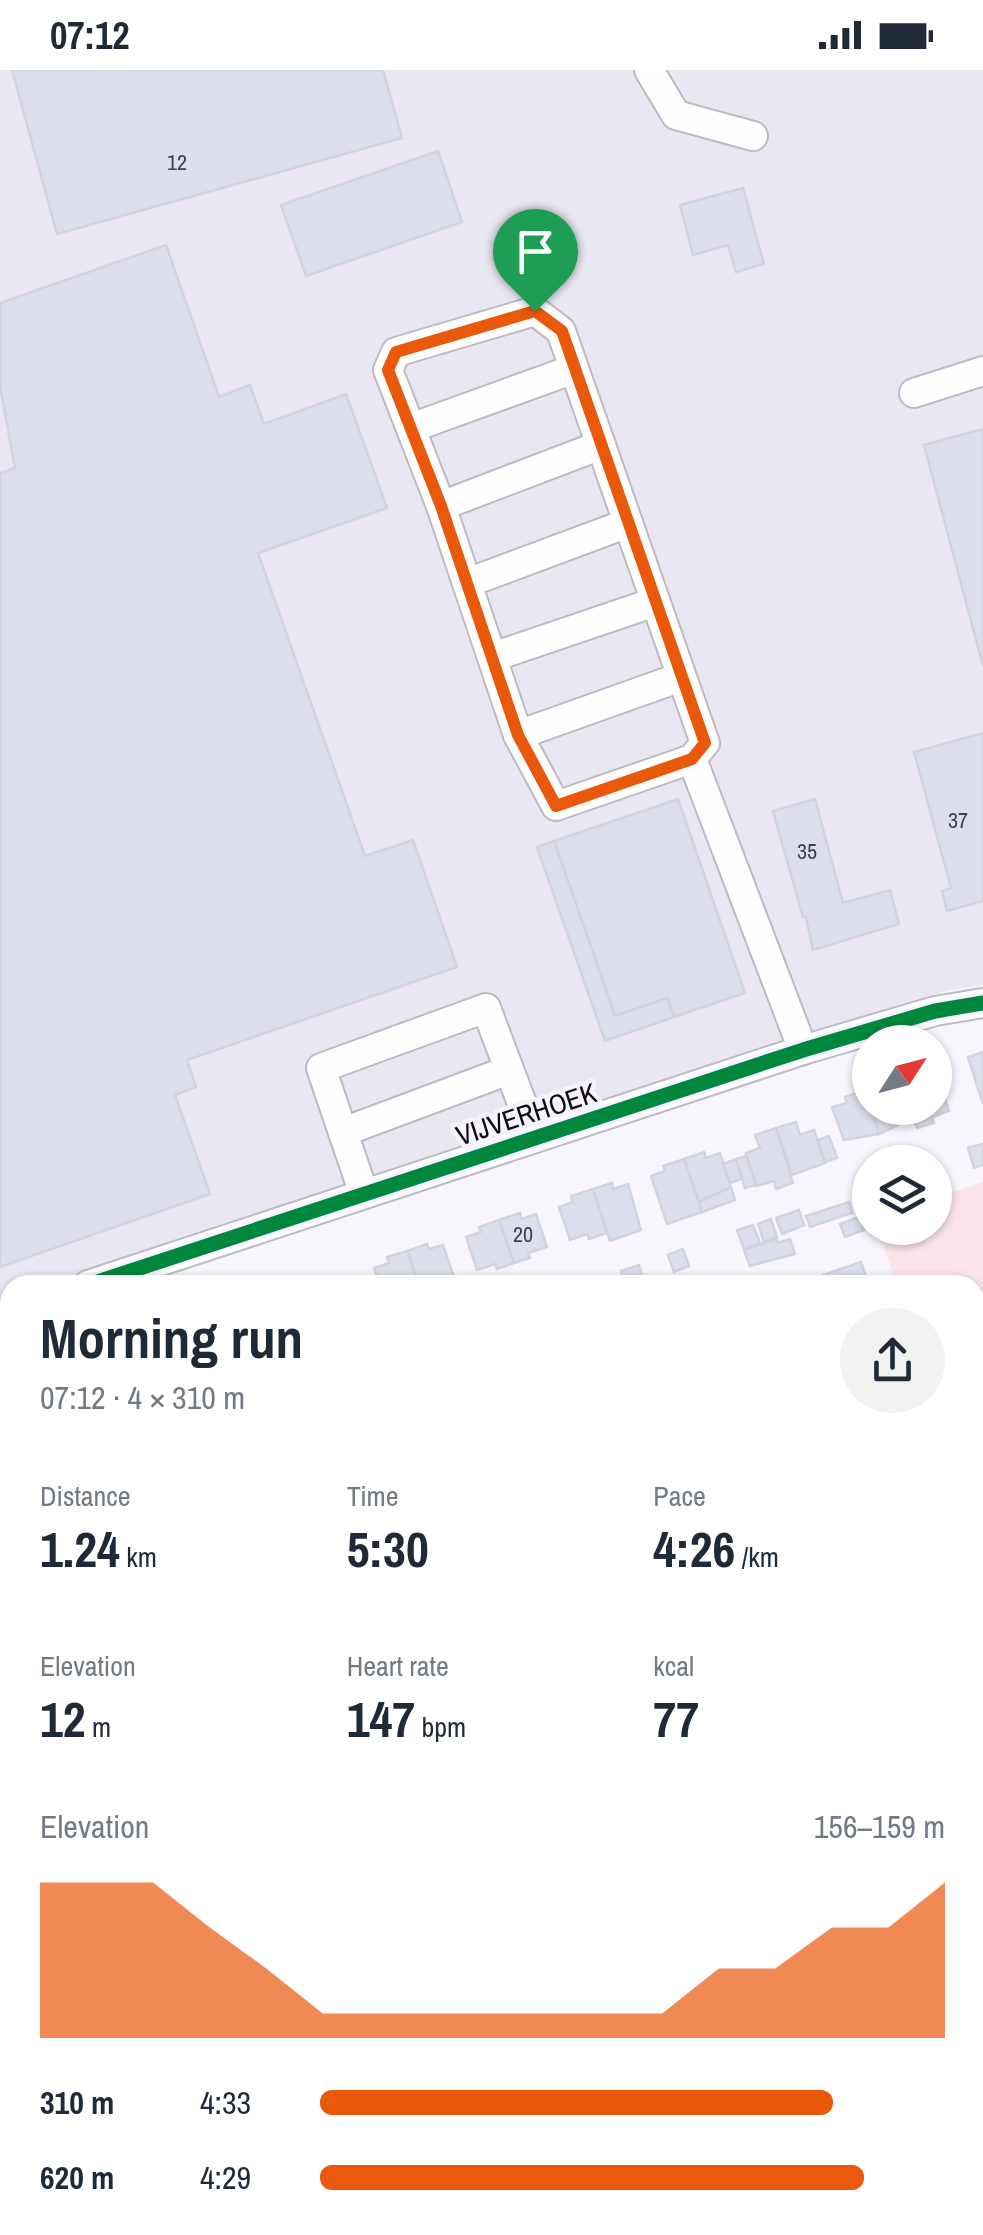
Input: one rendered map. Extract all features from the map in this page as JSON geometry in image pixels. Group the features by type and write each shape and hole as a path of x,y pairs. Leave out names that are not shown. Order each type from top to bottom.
{"street":[{"path":"648,70 676,115 753,136"},
{"path":"535,311 562,331 574,368 705,743 692,759 556,806 518,735 441,506 388,370 396,352 535,311"},
{"path":"411,428 574,368"},
{"path":"914,393 983,371"},
{"path":"441,506 601,446"},
{"path":"467,582 628,522"},
{"path":"493,656 655,602"},
{"path":"518,735 681,677"},
{"path":"692,759 804,1050"},
{"name":"VIJVERHOEK","path":"118,1275 804,1050 935,1011 983,1003"},
{"path":"364,1194 321,1068 486,1008 535,1138"},
{"path":"343,1132 510,1070"}],"shaded area":[{"path":"0,70 983,70 983,985 949,990 706,1068 89,1275 0,1275"},
{"path":"983,1182 983,1275 894,1275 884,1245 952,1245 952,1192"}],"building":[{"path":"12,70 383,70 402,138 57,234"},
{"path":"438,151 462,222 306,276 281,205"},
{"path":"743,188 764,264 736,272 728,245 693,255 680,205"},
{"path":"166,245 219,397 250,385 264,424 346,394 387,508 258,553 365,856 413,840 457,967 187,1060 196,1087 175,1095 210,1194 0,1267 0,473 15,468 0,386 0,303"},
{"path":"983,429 983,666 924,445"},
{"path":"983,733 983,901 947,911 942,891 951,888 914,752"},
{"path":"678,799 745,993 674,1017 667,998 615,1016 554,841"},
{"path":"815,799 843,903 890,890 899,924 813,950 773,811"},
{"path":"554,841 615,1016 667,998 674,1017 605,1041 537,847"},
{"path":"983,1052 983,1104 968,1057"},
{"path":"852,1095 852,1125 876,1125 879,1134 844,1140 832,1107 847,1103 845,1097"},
{"path":"796,1122 800,1135 814,1130 825,1163 792,1175 776,1128"},
{"path":"876,1125 898,1125 879,1134"},
{"path":"776,1128 793,1183 776,1189 774,1181 756,1186 746,1153 760,1148 755,1135"},
{"path":"829,1136 837,1158 825,1162 818,1140"},
{"path":"983,1144 983,1165 974,1168 968,1148"},
{"path":"704,1152 706,1158 720,1153 731,1187 699,1202 684,1159"},
{"path":"746,1156 756,1185 745,1188 736,1159"},
{"path":"684,1159 702,1212 667,1224 651,1176 665,1171 663,1166"},
{"path":"736,1159 742,1179 730,1183 723,1164"},
{"path":"612,1183 613,1189 628,1184 641,1230 610,1241 593,1189"},
{"path":"731,1187 735,1200 702,1212 699,1202"},
{"path":"593,1189 607,1233 570,1240 559,1207 573,1202 571,1196"},
{"path":"849,1202 852,1213 810,1227 806,1216"},
{"path":"799,1210 804,1225 782,1234 776,1218"},
{"path":"520,1213 521,1219 536,1214 547,1247 514,1263 499,1220"},
{"path":"771,1219 777,1237 764,1242 758,1224"},
{"path":"499,1220 514,1263 477,1270 466,1237"},
{"path":"852,1220 852,1234 845,1237 840,1224"},
{"path":"753,1225 760,1243 744,1249 737,1230"},
{"path":"777,1239 777,1243 790,1239 795,1254 750,1266 744,1250"},
{"path":"427,1244 429,1249 443,1245 453,1275 415,1275 407,1251"},
{"path":"683,1249 689,1266 674,1272 668,1255"},
{"path":"407,1251 415,1275 376,1275 374,1268 389,1263 387,1257"},
{"path":"861,1262 866,1275 823,1275"},
{"path":"639,1265 642,1275 622,1275 621,1271"}],"cycle path":[{"path":"118,1275 803,1050 935,1011 983,1003"}],"route":[{"path":"535,311 562,331 705,743 692,759 556,806 518,735 441,506 388,370 396,352 535,311"}]}
